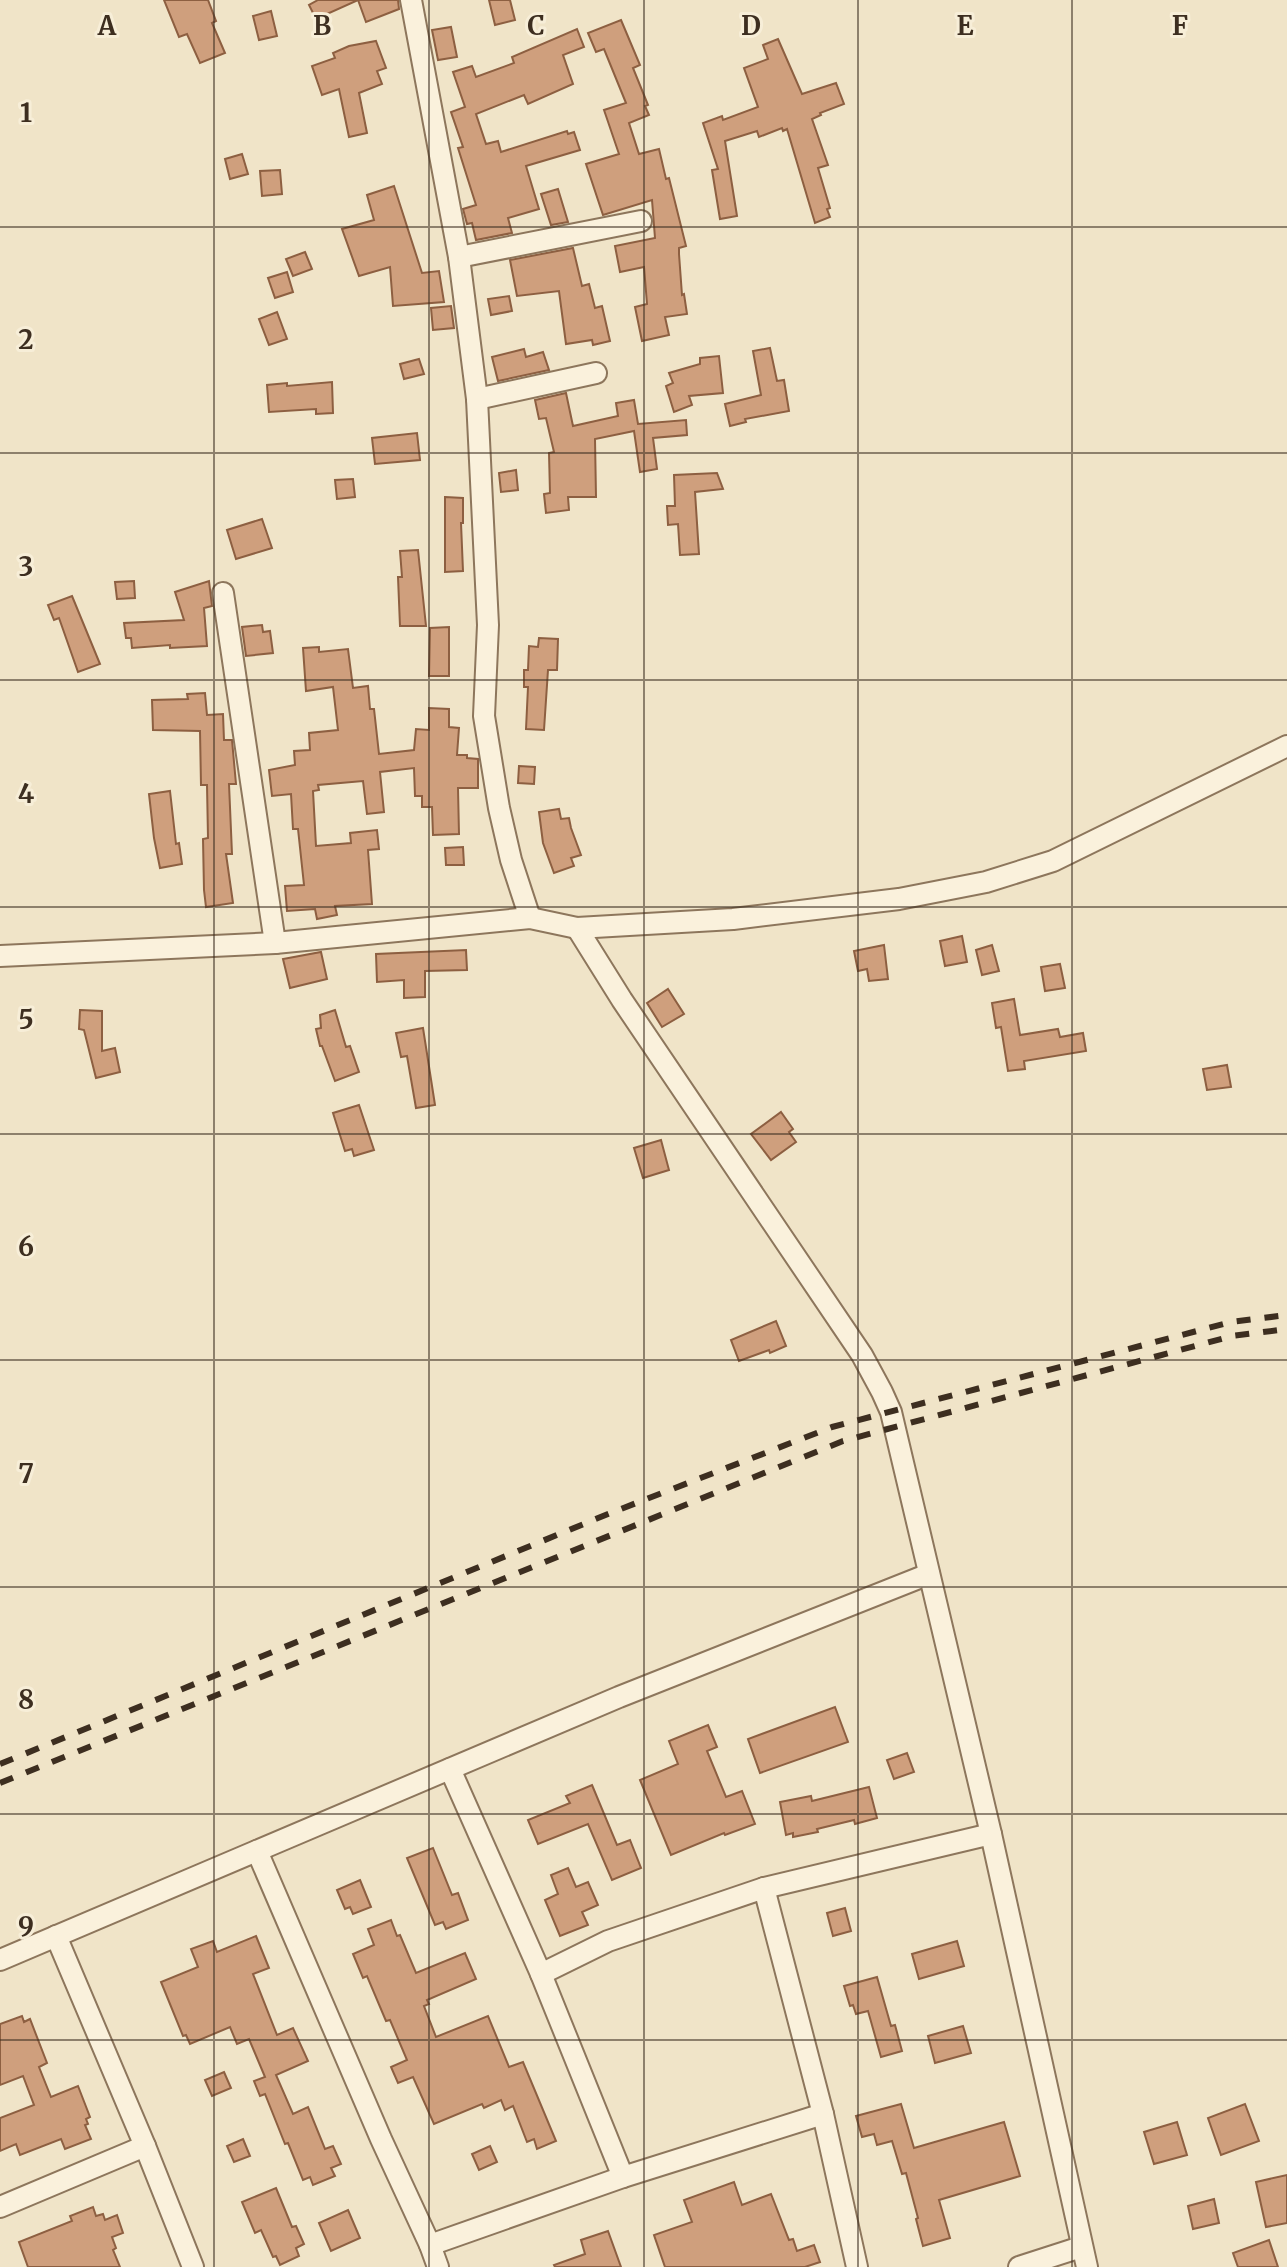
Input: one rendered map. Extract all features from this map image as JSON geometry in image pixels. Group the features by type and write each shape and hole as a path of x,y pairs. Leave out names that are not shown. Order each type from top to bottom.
{"street":[{"path":"411,0 459,257 477,399 488,625 484,716 499,808 511,860 530,918"},
{"path":"459,257 641,221"},
{"path":"477,399 596,373"},
{"path":"223,593 275,943"},
{"path":"0,956 275,943 530,918 577,928 733,919 899,899 986,882 1053,861 1287,746"},
{"path":"577,928 622,1000 862,1355 891,1412 991,1834 1087,2267"},
{"path":"0,1960 634,1691 929,1574"},
{"path":"450,1769 541,1974 623,2177"},
{"path":"541,1974 608,1941 764,1888 991,1834"},
{"path":"257,1851 438,2267"},
{"path":"764,1888 823,2114 857,2267"},
{"path":"56,1936 193,2267"},
{"path":"430,2245 623,2177 823,2114"},
{"path":"0,2207 145,2146"},
{"path":"1019,2267 1081,2247"}],"building":[{"path":"164,0 208,0 216,21 212,23 225,53 200,63 187,34 179,37"},
{"path":"318,0 358,0 316,19 309,5"},
{"path":"358,0 398,0 399,9 366,22"},
{"path":"489,0 510,0 515,20 495,25"},
{"path":"271,11 277,36 259,40 253,16"},
{"path":"621,20 640,65 633,68 649,115 629,123 639,154 659,149 686,246 679,248 679,254 682,295 687,314 665,317 669,335 642,341 635,307 647,304 644,267 620,272 615,246 655,238 652,200 603,215 586,164 619,154 604,110 626,103 604,49 596,52 588,33"},
{"path":"451,27 457,57 438,60 432,30"},
{"path":"577,29 584,47 563,55 573,84 528,104 524,95 476,114 486,144 498,141 501,152 567,131 568,134 574,132 580,150 526,166 539,209 508,218 512,233 476,240 472,223 467,224 463,209 476,205 458,148 463,147 451,112 465,107 453,72 472,66 476,77 514,63 512,57"},
{"path":"778,39 802,94 836,83 844,104 812,119 828,165 818,168 830,217 815,223 787,129 783,131 782,128 759,137 757,131 725,141 737,216 720,219 712,170 718,169 703,123 722,116 723,120 758,107 744,68 768,59 763,45"},
{"path":"376,41 386,68 377,71 382,84 359,93 367,133 349,137 339,89 322,95 312,66 335,58 333,53 349,46"},
{"path":"242,154 248,174 230,179 225,159"},
{"path":"280,170 282,194 262,196 260,171"},
{"path":"394,186 422,273 439,271 444,302 393,306 390,267 359,276 342,229 374,220 367,195"},
{"path":"558,189 568,222 551,225 541,194"},
{"path":"573,248 582,286 589,284 595,308 602,306 610,341 593,345 592,340 566,344 559,291 517,296 510,260"},
{"path":"305,252 312,269 293,276 286,259"},
{"path":"287,272 293,292 275,298 268,278"},
{"path":"509,296 512,311 491,315 488,299"},
{"path":"451,306 454,328 433,330 431,308"},
{"path":"277,312 287,339 269,345 259,319"},
{"path":"770,348 777,381 784,380 789,411 745,419 746,422 730,426 725,404 761,395 753,351"},
{"path":"524,349 526,357 543,352 549,370 498,381 492,357"},
{"path":"719,356 723,393 689,396 692,405 674,412 666,386 673,383 669,373 700,364 700,358"},
{"path":"419,359 424,374 404,379 400,364"},
{"path":"332,382 333,413 316,414 316,409 269,412 267,385"},
{"path":"566,393 573,426 618,416 616,403 634,400 638,424 686,420 687,435 653,438 657,469 640,472 634,431 595,439 596,497 568,497 569,510 546,513 544,494 550,493 549,453 554,452 546,418 539,419 535,400"},
{"path":"417,433 420,460 375,464 372,438"},
{"path":"516,470 518,490 501,492 499,473"},
{"path":"717,473 723,489 695,492 699,554 680,555 678,524 668,525 667,506 675,506 674,475"},
{"path":"353,479 355,497 337,499 335,480"},
{"path":"445,497 463,498 463,571 445,572"},
{"path":"262,519 272,548 236,559 227,530"},
{"path":"418,550 426,626 400,626 400,551"},
{"path":"134,581 135,598 117,599 115,582"},
{"path":"209,581 212,606 204,608 207,646 132,648 131,638 126,638 124,623 184,620 175,592"},
{"path":"72,596 100,664 78,672 59,618 54,620 48,605"},
{"path":"262,625 263,632 270,631 273,653 246,656 242,627"},
{"path":"449,627 449,676 429,676 430,628"},
{"path":"539,638 558,639 557,670 548,670 544,730 526,729 528,687 524,687 524,670 528,670 529,646 538,647"},
{"path":"319,647 319,652 348,649 353,688 368,686 379,754 414,750 416,729 429,730 429,708 449,709 449,727 459,728 457,755 478,759 478,788 458,788 459,834 433,835 432,807 422,807 422,796 415,796 414,768 380,772 384,812 367,814 363,781 318,785 319,790 313,791 316,846 351,843 350,833 377,830 379,849 368,850 372,904 335,906 337,915 317,919 315,909 287,911 285,886 304,885 298,829 293,829 291,794 272,796 269,770 295,765 294,751 310,750 309,733 338,730 333,687 306,691 303,648"},
{"path":"205,693 207,715 223,714 224,740 232,740 236,784 229,784 232,854 226,854 233,903 206,907 203,839 208,838 207,785 201,785 200,731 153,730 152,700 188,699 187,694"},
{"path":"519,766 535,767 534,784 518,783"},
{"path":"170,791 176,844 179,843 182,864 160,868 149,794"},
{"path":"559,809 561,819 569,818 581,855 571,858 574,866 554,873 543,843 539,812"},
{"path":"463,847 464,865 446,865 445,848"},
{"path":"962,936 967,962 945,966 940,941"},
{"path":"884,945 888,979 869,981 867,969 858,971 854,951"},
{"path":"992,945 999,971 982,975 976,950"},
{"path":"466,950 467,970 425,971 425,997 404,998 404,980 377,982 376,954"},
{"path":"321,952 327,979 290,988 283,959"},
{"path":"1060,964 1065,988 1045,991 1041,967"},
{"path":"668,989 684,1014 662,1027 647,1003"},
{"path":"1014,999 1020,1035 1058,1029 1060,1037 1083,1033 1086,1051 1024,1061 1025,1069 1008,1071 1001,1027 996,1028 992,1003"},
{"path":"80,1010 102,1011 102,1051 115,1048 120,1072 96,1078 84,1030 79,1029"},
{"path":"335,1010 346,1047 350,1046 359,1072 335,1081 316,1029 321,1028 320,1015"},
{"path":"423,1028 435,1105 416,1108 407,1056 401,1057 396,1033"},
{"path":"1227,1065 1231,1087 1207,1090 1203,1069"},
{"path":"359,1105 374,1150 354,1156 352,1149 345,1151 333,1113"},
{"path":"781,1112 793,1129 789,1132 796,1142 771,1160 751,1134"},
{"path":"661,1140 669,1170 643,1178 634,1148"},
{"path":"776,1321 786,1346 739,1361 731,1340"},
{"path":"835,1707 848,1742 760,1773 748,1739"},
{"path":"708,1725 717,1747 707,1751 726,1797 742,1791 755,1824 671,1855 640,1780 678,1764 669,1741"},
{"path":"907,1753 914,1772 894,1779 887,1760"},
{"path":"592,1785 617,1845 630,1840 641,1868 612,1880 588,1824 538,1844 528,1820 570,1803 566,1796"},
{"path":"869,1787 877,1818 855,1824 854,1820 793,1837 793,1833 786,1835 780,1802 811,1796 812,1801"},
{"path":"433,1848 452,1895 458,1893 468,1920 446,1929 443,1922 435,1925 407,1858"},
{"path":"568,1868 576,1887 588,1882 598,1905 582,1912 588,1925 560,1936 545,1900 558,1894 551,1875"},
{"path":"360,1880 371,1907 353,1914 350,1907 345,1909 337,1890"},
{"path":"845,1908 851,1931 833,1936 827,1913"},
{"path":"391,1920 416,1973 465,1953 476,1979 427,2000 429,2004 424,2006 436,2037 488,2016 509,2067 523,2062 556,2141 537,2149 534,2139 527,2142 513,2106 505,2110 501,2100 484,2108 482,2104 434,2124 413,2077 398,2083 391,2067 407,2060 390,2020 386,2021 367,1976 363,1978 353,1954 374,1945 368,1929"},
{"path":"256,1936 269,1968 253,1974 277,2035 293,2028 308,2061 276,2075 293,2114 308,2107 325,2149 333,2146 341,2164 331,2168 335,2176 313,2185 310,2177 303,2180 265,2094 260,2096 254,2081 265,2077 249,2039 237,2044 230,2027 190,2044 186,2035 183,2036 161,1982 198,1967 191,1949 213,1941 217,1952"},
{"path":"957,1941 964,1966 919,1979 912,1954"},
{"path":"877,1977 891,2026 895,2025 902,2051 881,2057 868,2011 856,2014 844,1986"},
{"path":"22,2016 24,2022 30,2019 47,2063 39,2067 51,2097 78,2086 90,2117 85,2125 91,2139 65,2149 61,2139 20,2155 16,2144 0,2151 0,2118 34,2105 23,2076 0,2085 0,2024"},
{"path":"963,2026 971,2053 935,2063 928,2036"},
{"path":"224,2072 231,2088 212,2096 205,2080"},
{"path":"901,2104 914,2148 1004,2122 1020,2176 939,2200 950,2238 923,2246 906,2173 902,2174 892,2141 877,2145 874,2134 862,2137 856,2116"},
{"path":"1245,2104 1259,2141 1221,2155 1208,2118"},
{"path":"1177,2122 1187,2155 1154,2164 1144,2132"},
{"path":"243,2139 250,2156 234,2162 227,2146"},
{"path":"490,2146 497,2162 479,2170 472,2154"},
{"path":"1287,2175 1287,2223 1266,2227 1256,2182"},
{"path":"734,2182 742,2205 771,2194 789,2240 793,2239 797,2251 814,2245 820,2262 805,2267 665,2267 654,2235 692,2222 684,2200"},
{"path":"276,2188 292,2227 296,2226 304,2244 296,2248 299,2256 280,2265 261,2230 255,2233 242,2202"},
{"path":"1214,2199 1219,2223 1193,2229 1188,2206"},
{"path":"93,2207 96,2216 103,2214 105,2220 117,2215 123,2233 112,2237 120,2267 28,2267 19,2242 72,2221 70,2216"},
{"path":"348,2210 360,2238 331,2251 319,2223"},
{"path":"608,2231 621,2267 555,2267 585,2254 581,2240"},
{"path":"1269,2240 1278,2267 1238,2267 1233,2253"}],"railway":[{"path":"0,1764 608,1514 832,1427 1231,1322 1287,1315"},
{"path":"0,1783 843,1441 1232,1336 1287,1329"}]}
